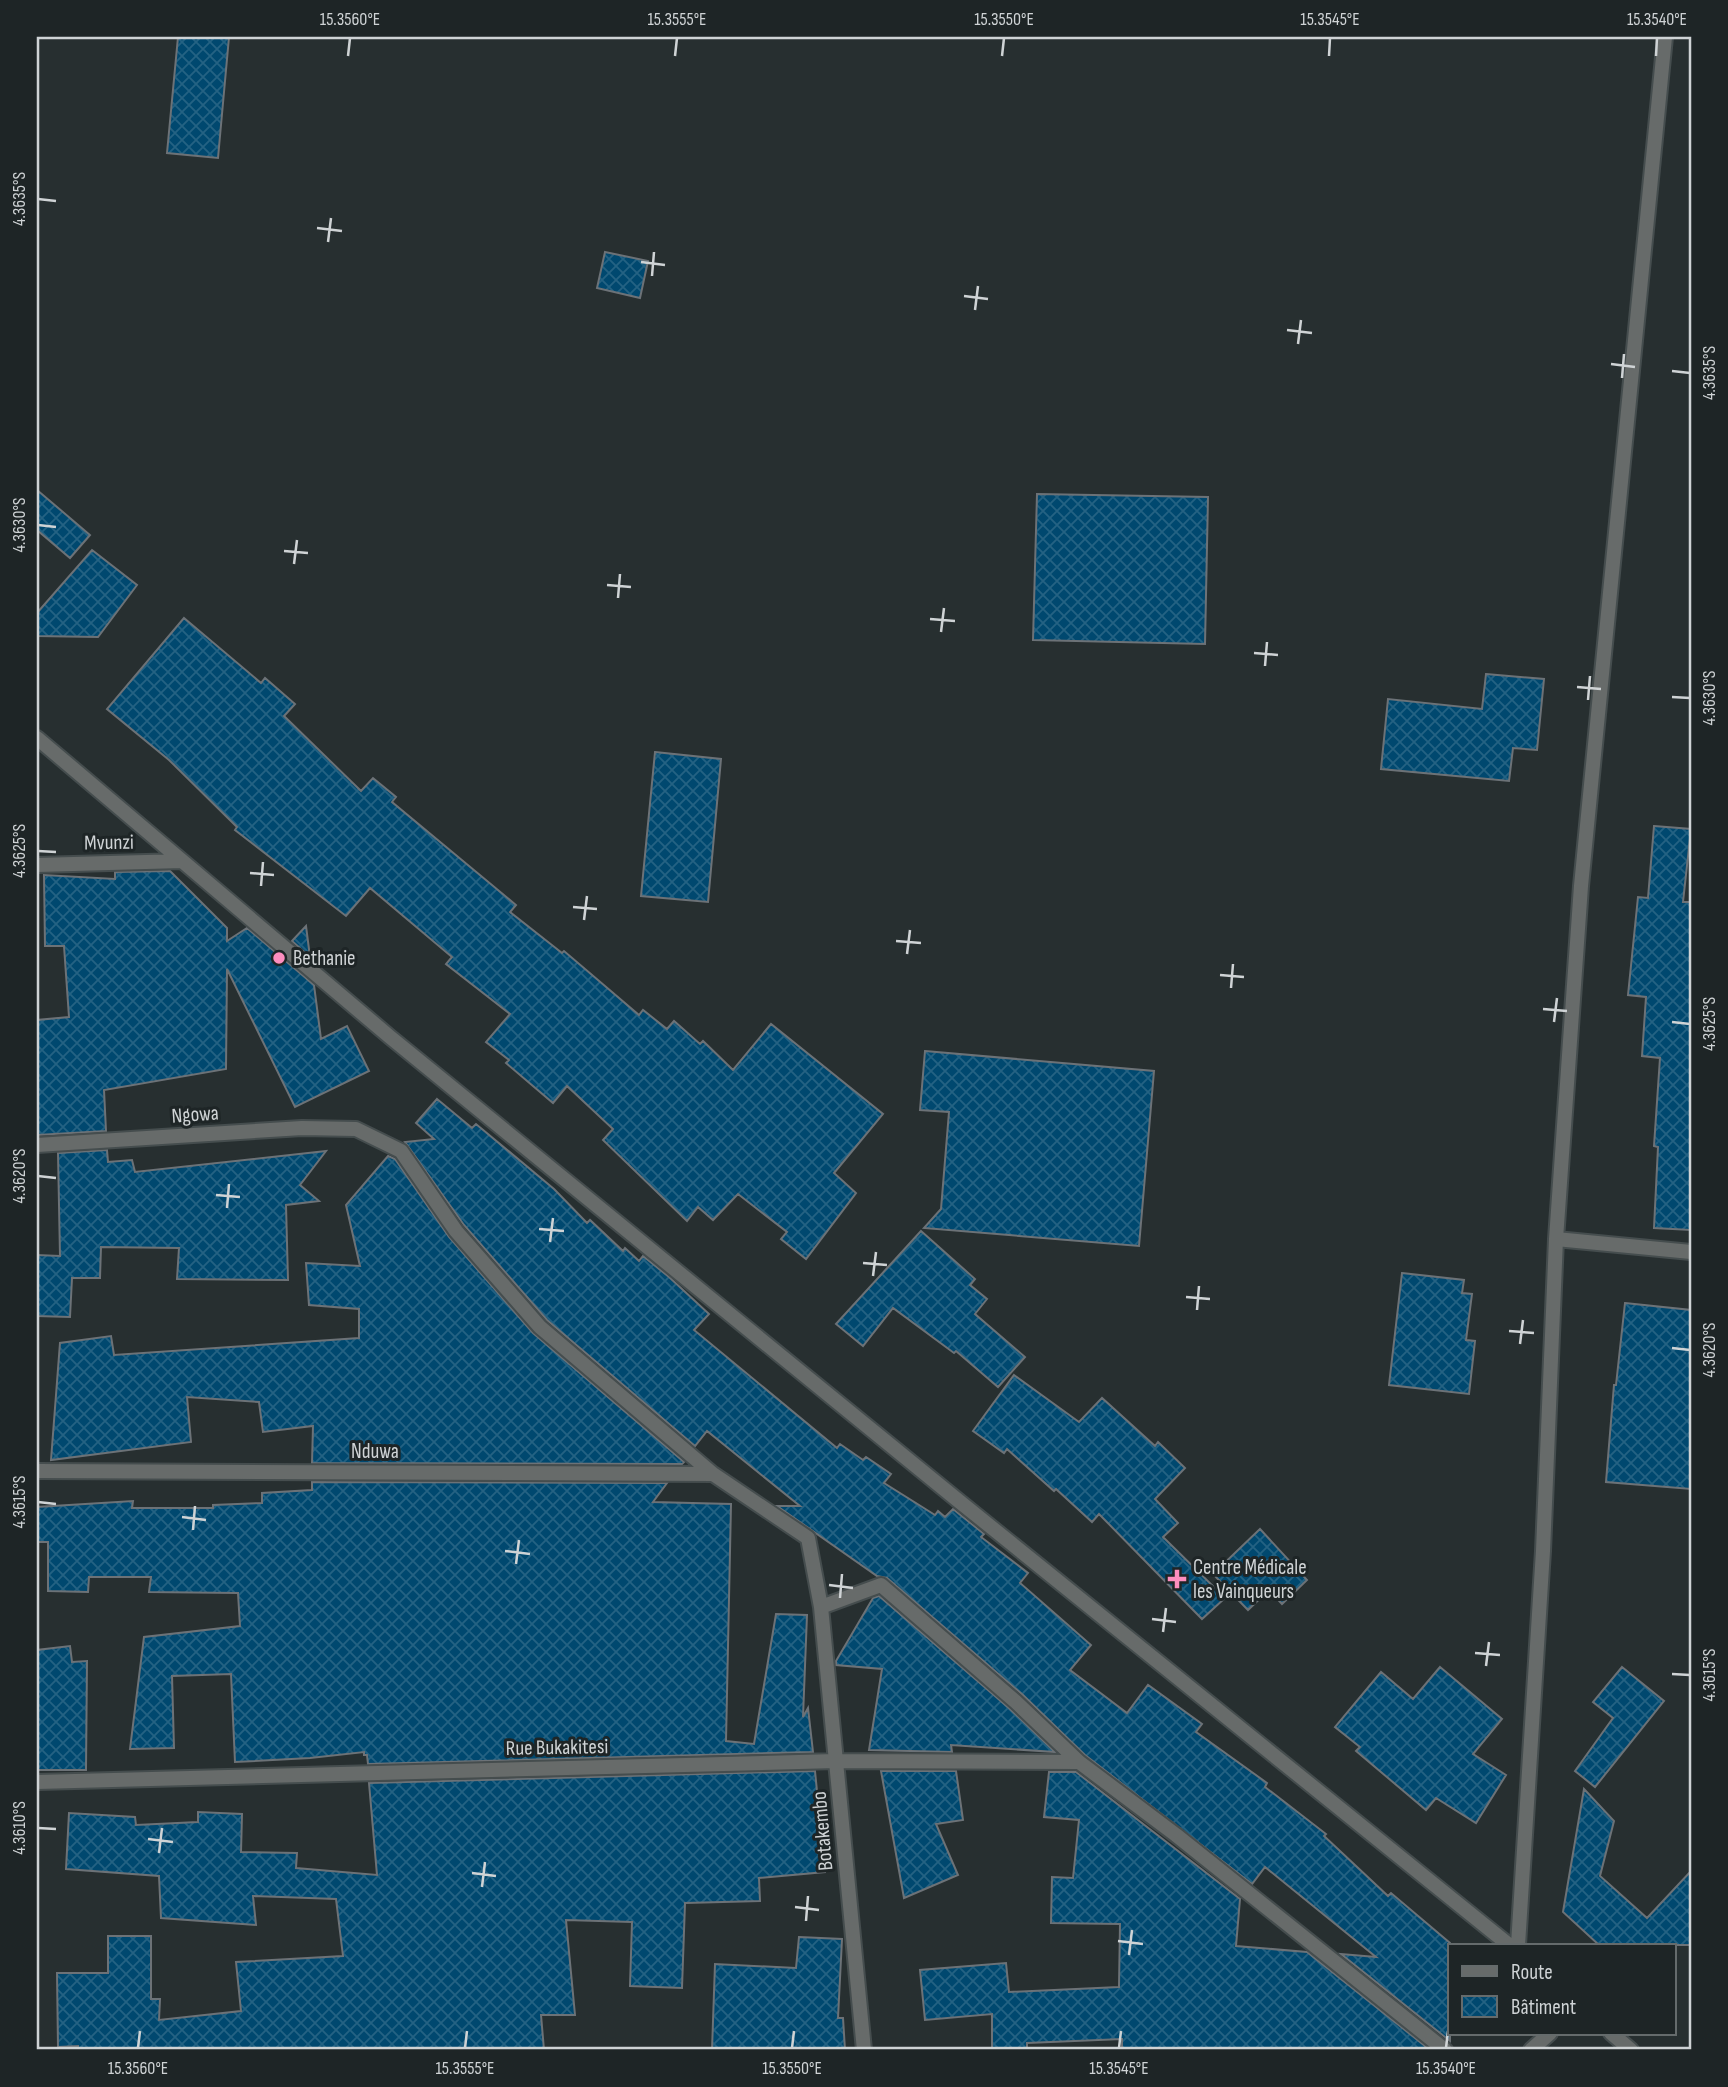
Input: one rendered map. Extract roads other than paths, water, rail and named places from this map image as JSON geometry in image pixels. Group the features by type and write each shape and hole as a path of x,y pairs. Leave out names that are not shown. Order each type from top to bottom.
{"street":[{"path":"1518,1944 1543,1551 1556,1239 1584,852 1665,37"},
{"path":"37,738 401,1046 1508,1944"},
{"name":"Mvunzi","path":"37,864 182,861"},
{"name":"Ngowa","path":"37,1146 302,1128 356,1129"},
{"name":"Botakembo","path":"356,1129 401,1151 456,1231 540,1327 713,1474 808,1538 821,1607 864,2050"},
{"path":"1556,1239 1691,1252"},
{"name":"Nduwa","path":"37,1471 713,1474"},
{"path":"821,1607 881,1585 1016,1702 1079,1762 1176,1835 1445,2050"},
{"name":"Rue Bukakitesi","path":"37,1782 836,1761 1079,1762"},
{"path":"1531,2050 1548,2035"},
{"path":"1613,2035 1631,2050"}],"place":[{"name":"Bethanie","path":"279,958"},
{"name":"Centre Médicale les Vainqueurs","path":"1177,1579"}]}
